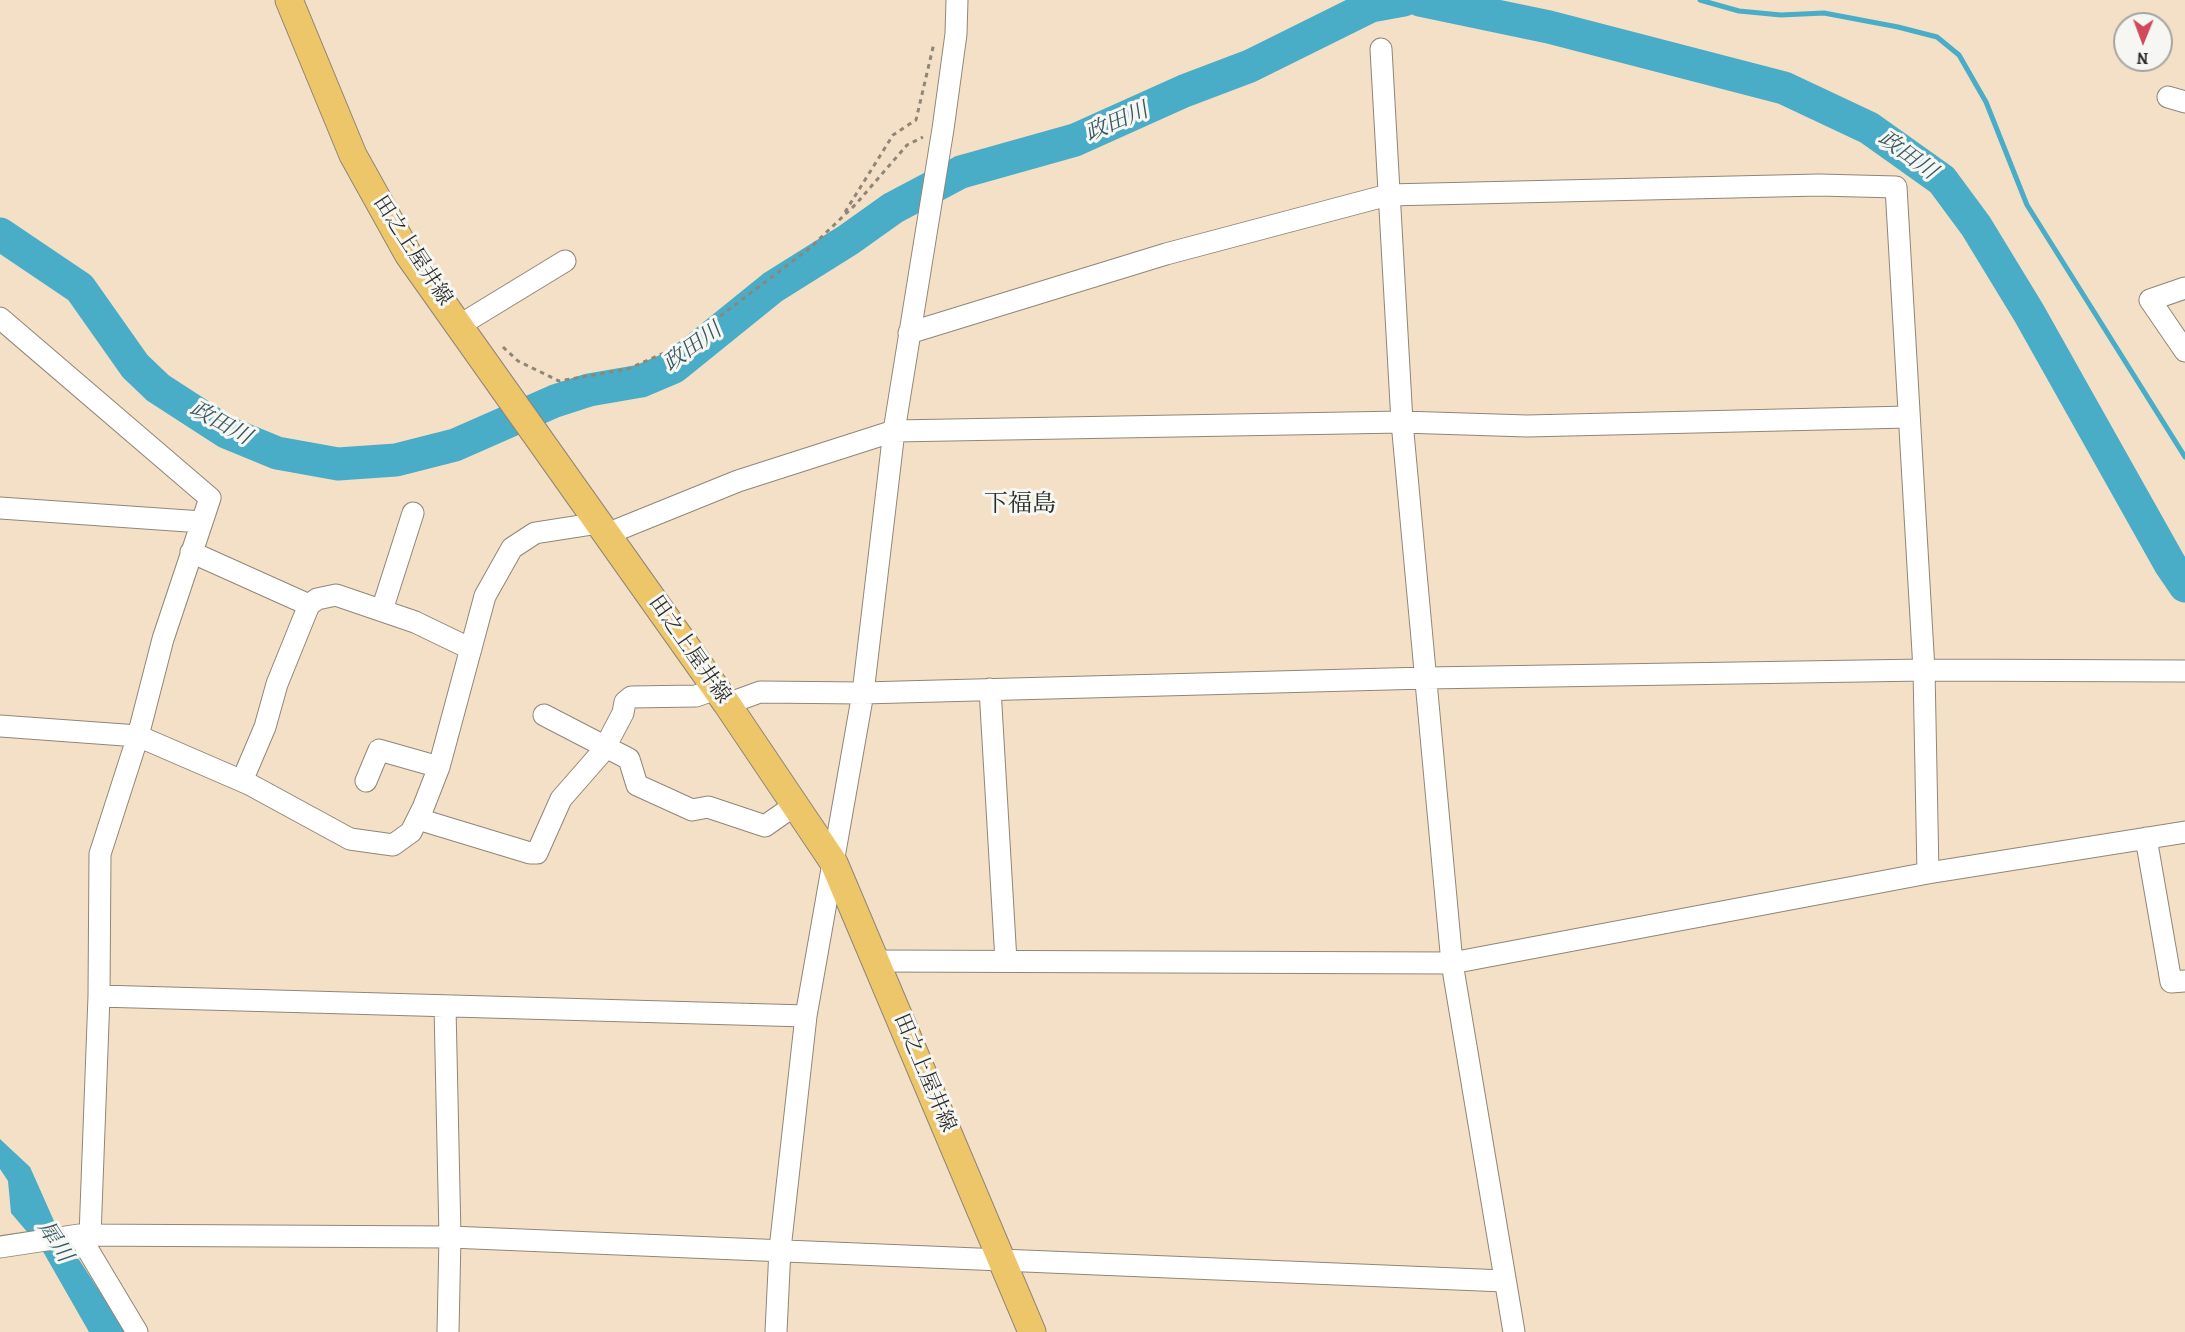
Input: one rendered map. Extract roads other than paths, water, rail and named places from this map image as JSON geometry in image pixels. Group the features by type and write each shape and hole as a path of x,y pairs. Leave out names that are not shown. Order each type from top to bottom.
{"main road":[{"name":"田之上屋井線","path":"289,0 353,155 408,254 480,352 834,863 1004,1261 1032,1332"}],"street":[{"path":"776,1332 780,1249 806,1016 863,693 894,431 943,128 956,34 957,0"},
{"path":"1381,49 1402,422 1452,963 1514,1332"},
{"path":"909,333 1166,254 1388,195 1546,189 1819,185 1896,187 1924,670 1928,873"},
{"path":"460,325 565,261"},
{"path":"2185,288 2150,300 2185,351"},
{"path":"0,318 210,498 163,639 138,736 100,854 99,996 85,1235 137,1332"},
{"path":"0,726 138,736 242,781 350,839 393,845 411,832 439,767 485,596 512,548 536,533 603,529 738,481 894,431 1402,422 1527,426 1908,417"},
{"path":"0,508 202,522"},
{"path":"382,610 413,513"},
{"path":"191,552 309,605"},
{"path":"242,781 266,727 278,684 309,605 317,599 336,595 415,621 471,649"},
{"path":"418,819 530,853 537,853 561,799 605,747 623,713 625,702 631,697 721,697 760,692 863,693 1426,678 1924,670 2185,671"},
{"path":"990,689 1006,962"},
{"path":"544,715 629,759 637,785 692,810 708,807 765,826 795,805"},
{"path":"366,781 379,750 439,767"},
{"path":"876,961 1452,963 1928,873 2185,832"},
{"path":"2146,838 2171,982 2185,981"},
{"path":"99,996 806,1016"},
{"path":"445,1007 450,1237 448,1332"},
{"path":"0,1247 85,1235 450,1237 1504,1281"}],"water":[{"name":"犀川","path":"0,1139 30,1167 54,1221 126,1332 89,1332 41,1248 11,1213 8,1181 0,1169"}],"waterway":[{"name":"政田川","path":"0,234 80,288 135,366 158,388 226,432 277,453 338,464 396,460 455,445 555,401 589,390 641,381 674,367 773,287 848,240 893,208 961,172 1075,140 1184,91 1250,66 1371,6 1404,0"},
{"name":"政田川","path":"1420,0 1549,27 1784,88 1869,128 1942,180 1976,226 2029,313 2170,564 2185,586"},
{"path":"1700,0 1739,11 1781,15 1824,13 1898,27 1937,37 1959,55 1986,102 2027,205 2185,457"}],"district":[{"name":"下福島","path":"1020,505"}]}
